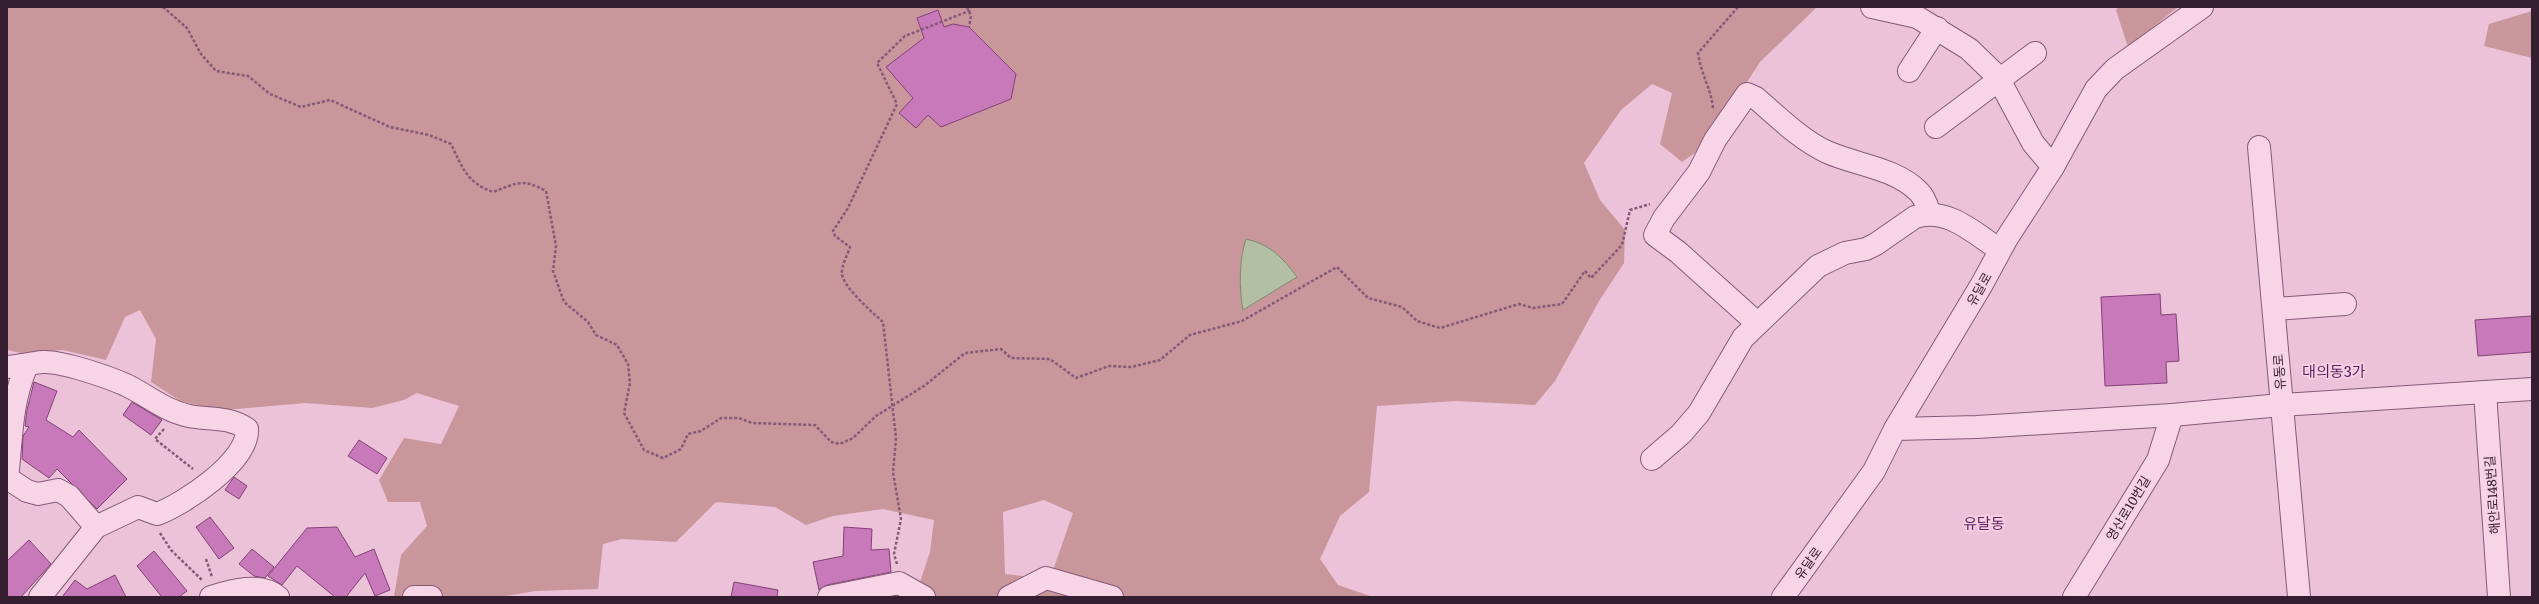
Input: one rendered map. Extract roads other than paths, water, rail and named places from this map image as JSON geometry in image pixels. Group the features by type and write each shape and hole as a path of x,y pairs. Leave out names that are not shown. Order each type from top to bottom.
{"street":[{"path":"1872,7 1917,17 1969,49 1999,80 2034,142 2053,167"},
{"name":"유달로","path":"1783,597 1874,471 1895,429 2027,205 2053,167 2084,108 2101,84 2115,69 2202,7"},
{"path":"1909,71 1937,28"},
{"path":"1936,128 2035,53"},
{"path":"1757,323 1678,252 1655,235 1664,218 1699,172 1715,140 1747,94 1756,98 1808,140 1827,152 1891,174 1909,184 1919,192 1925,200 1930,214"},
{"name":"유동로","path":"2259,147 2299,597"},
{"path":"1652,459 1681,434 1699,414 1726,370 1738,345 1757,323 1818,266 1845,253 1866,249 1916,217 1930,214 1955,220 2000,250"},
{"path":"2274,309 2345,304"},
{"path":"40,597 96,527 138,506 157,514 167,510 210,482 234,460 248,437 247,429 238,423 180,413 165,408 126,385 92,372 44,362 17,366 19,382 11,419 7,478 27,491 38,494 58,490 69,496 96,527"},
{"path":"1895,429 1977,427 2172,415 2281,405 2532,389"},
{"name":"해안로148번길","path":"2485,392 2499,597"},
{"name":"영산로10번길","path":"2074,597 2158,460 2172,415"},
{"path":"1009,597 1046,578 1112,597"},
{"path":"829,597 889,589 924,597"},
{"path":"214,594 230,590 270,590 278,597"},
{"path":"414,597 431,597"}],"district":[{"name":"대의동3가","path":"2334,372"},
{"name":"유달동","path":"1984,524"}]}
